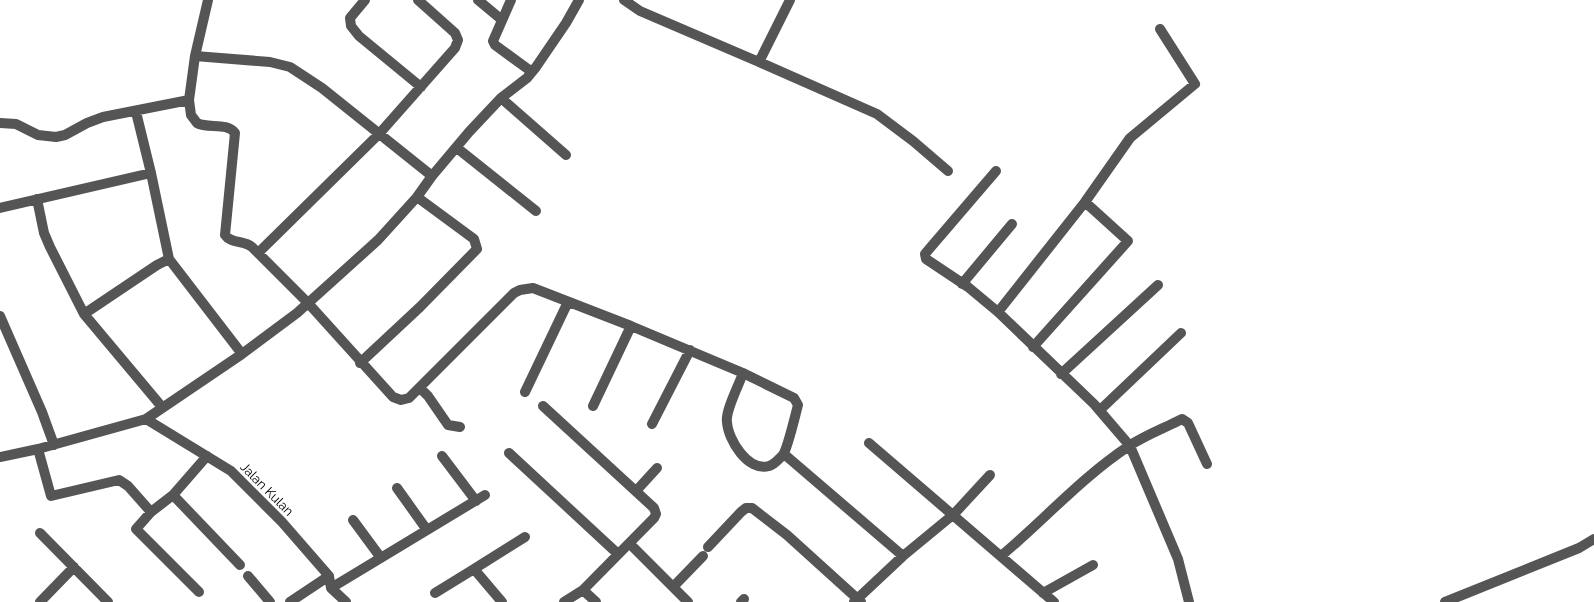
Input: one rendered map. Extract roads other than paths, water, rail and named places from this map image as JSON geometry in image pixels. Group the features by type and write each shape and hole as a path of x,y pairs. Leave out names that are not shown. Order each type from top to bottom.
{"street":[{"path":"208,0 195,56 189,100 191,115 197,123 212,127 227,128 235,133 236,141 224,232 227,238 246,242 258,253 308,303 360,363 396,399 404,400 420,388 514,293 520,290 533,288 690,350 743,373 789,395 798,405 784,454 771,466 759,467 747,459 737,448 727,425 727,417 743,373"},
{"path":"365,0 353,14 349,22 354,31 421,87"},
{"path":"258,253 379,134 455,48 458,40 457,36 450,27 418,0"},
{"path":"478,0 502,20"},
{"path":"511,0 493,41 495,45 532,72"},
{"path":"0,457 54,445 146,419 242,354 308,303 378,240 417,198 432,176 457,148 468,132 501,98 532,72 566,23 579,0"},
{"path":"624,0 640,11 877,114 913,141 948,171"},
{"path":"759,62 790,0"},
{"path":"998,312 1085,202 1130,138 1195,84 1160,29"},
{"path":"195,56 270,62 290,67 322,88 432,176"},
{"path":"501,98 566,156"},
{"path":"0,123 16,124 38,135 56,137 65,135 87,123 103,117 136,112 189,100"},
{"path":"136,112 151,173 169,259 242,354"},
{"path":"457,148 536,210"},
{"path":"996,171 925,254 926,259 931,264 962,284 998,312 1100,410 1130,446 1178,559 1189,602"},
{"path":"0,208 151,173"},
{"path":"360,363 420,307 477,249 474,239 417,198"},
{"path":"36,199 44,233 84,314 162,408"},
{"path":"1033,347 1128,241 1085,202"},
{"path":"962,284 1012,224"},
{"path":"84,314 157,265 169,259"},
{"path":"1061,374 1158,285"},
{"path":"526,392 568,302"},
{"path":"0,316 42,412 54,445"},
{"path":"593,406 631,326"},
{"path":"1100,410 1181,332"},
{"path":"652,424 690,350"},
{"path":"420,388 428,396 448,425 460,427"},
{"path":"542,406 654,508 656,514 630,544 618,554 583,590 564,602"},
{"name":"Jalan Kulan","path":"146,419 230,471 254,492 329,576"},
{"path":"1001,556 1028,534 1083,480 1130,446 1182,419 1188,423 1207,464"},
{"path":"869,443 954,514 1054,602"},
{"path":"38,449 52,500 119,480 128,486 151,512"},
{"path":"509,453 618,554"},
{"path":"784,454 903,556"},
{"path":"199,592 136,529 151,512 173,495 207,456"},
{"path":"331,588 480,498 442,456"},
{"path":"636,492 657,468"},
{"path":"708,547 741,512 746,508 752,508 787,535 858,601 903,556 954,514 990,475"},
{"path":"397,488 427,530"},
{"path":"173,495 240,565"},
{"path":"353,520 381,558"},
{"path":"40,533 108,602"},
{"path":"435,593 525,537"},
{"path":"1445,602 1579,548 1594,539"},
{"path":"630,544 688,602"},
{"path":"673,587 703,556"},
{"path":"1043,593 1093,565"},
{"path":"40,602 74,567"},
{"path":"474,570 502,602"},
{"path":"248,576 270,602"},
{"path":"290,602 329,576 331,588 346,602"},
{"path":"583,590 596,602"}]}
